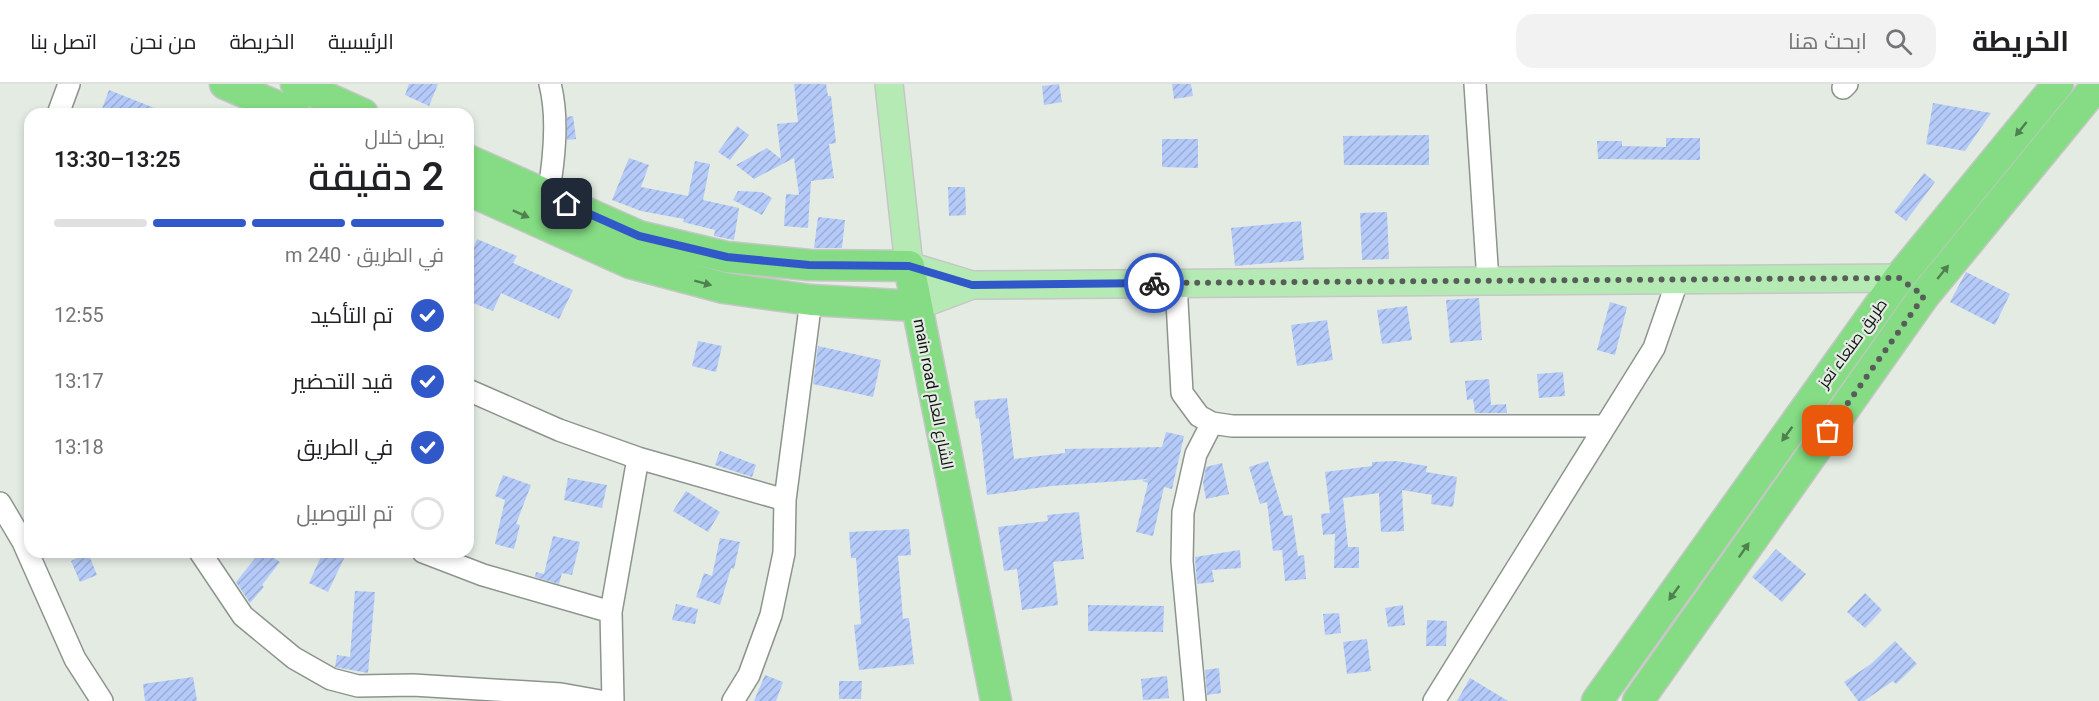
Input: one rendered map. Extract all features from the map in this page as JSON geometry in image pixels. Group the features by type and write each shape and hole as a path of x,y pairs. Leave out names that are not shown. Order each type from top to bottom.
{"highway":[{"path":"225,84 281,108"},
{"path":"296,84 350,108"},
{"name":"طريق صنعاء تعز","path":"1596,701 1899,278 2058,84"},
{"name":"طريق صنعاء تعز","path":"1638,701 1924,296 2098,84"},
{"path":"474,163 548,196 634,249 809,265 909,266"},
{"path":"474,192 634,249 724,288 811,300 916,306"},
{"name":"main road الشارع العام","path":"909,266 996,701"},
{"path":"1899,278 1924,296"}],"main road":[{"name":"main road الشارع العام","path":"889,84 909,266"},
{"path":"909,266 972,285 1899,278"},
{"path":"916,306 972,285"}],"street":[{"path":"59,108 69,84"},
{"path":"548,196 554,162 553,95 550,84"},
{"path":"1475,84 1488,281"},
{"path":"1434,701 1654,348 1678,279"},
{"path":"1176,283 1182,393 1199,417 1212,423 1232,426 1604,426"},
{"path":"733,701 749,675 771,615 784,553 785,500 811,300"},
{"path":"474,393 559,430 638,458 785,500"},
{"path":"1195,701 1182,561 1183,512 1196,454 1212,423"},
{"path":"614,701 610,612 638,458"},
{"path":"0,504 24,546"},
{"path":"29,558 75,659 102,701"},
{"path":"204,558 243,616 294,658 331,679 358,686 410,693 561,694 600,701"},
{"path":"439,558 483,575 610,612"}],"building":[{"path":"409,84 438,84 429,106 405,95"},
{"path":"794,84 826,84 828,96 831,96 836,143 829,144 834,178 811,181 808,228 784,226 786,194 799,195 794,158 754,179 736,165 767,148 781,159 777,124 798,122"},
{"path":"1059,84 1062,102 1044,105 1042,86"},
{"path":"1172,84 1191,84 1193,96 1174,99"},
{"path":"109,90 154,108 102,108"},
{"path":"1933,103 1991,113 1965,151 1926,144"},
{"path":"573,116 576,139 567,140 567,117"},
{"path":"737,126 749,135 730,160 718,152"},
{"path":"1429,135 1429,165 1344,165 1343,136"},
{"path":"1666,138 1700,138 1700,160 1598,159 1597,141 1622,141 1622,146 1666,147"},
{"path":"1162,139 1198,139 1198,168 1162,167"},
{"path":"629,158 649,165 641,187 688,196 695,161 710,164 703,200 739,208 734,240 714,236 715,230 683,222 684,219 641,211 612,200"},
{"path":"1924,173 1935,182 1906,221 1894,212"},
{"path":"948,187 965,187 966,215 949,216"},
{"path":"738,191 762,192 772,198 762,215 733,200"},
{"path":"1387,212 1389,259 1362,260 1360,213"},
{"path":"818,217 845,220 842,248 814,248"},
{"path":"1301,221 1304,260 1235,266 1231,228"},
{"path":"477,239 517,256 513,263 573,290 559,319 501,293 493,311 474,303 474,247"},
{"path":"1966,272 2010,294 1995,325 1950,302"},
{"path":"1479,298 1482,340 1450,343 1446,300"},
{"path":"1610,302 1627,307 1615,355 1597,350"},
{"path":"1407,306 1412,340 1382,344 1377,310"},
{"path":"1327,320 1333,360 1297,366 1291,325"},
{"path":"698,341 722,346 716,372 692,366"},
{"path":"818,346 881,360 873,397 813,384"},
{"path":"1563,372 1565,396 1539,398 1537,374"},
{"path":"1489,379 1491,405 1506,404 1507,413 1475,413 1473,399 1467,400 1465,381"},
{"path":"1007,398 1014,459 1065,453 1065,449 1162,447 1166,432 1184,436 1172,489 1164,487 1153,536 1136,532 1148,483 1142,481 1148,479 1051,486 987,495 979,418 976,419 974,401"},
{"path":"720,451 756,465 752,477 715,465"},
{"path":"1268,461 1284,516 1292,515 1298,556 1304,555 1306,579 1285,581 1282,550 1273,551 1267,502 1260,504 1249,467"},
{"path":"1396,461 1427,466 1426,472 1457,477 1453,507 1431,504 1432,495 1402,490 1404,531 1381,532 1379,493 1343,498 1348,547 1359,547 1359,568 1334,568 1335,534 1323,535 1321,514 1330,513 1325,472 1372,466 1372,462"},
{"path":"1222,463 1229,494 1206,499 1203,483 1206,467"},
{"path":"503,475 531,485 516,524 520,525 514,549 495,544 505,500 495,496"},
{"path":"568,478 607,485 602,508 564,500"},
{"path":"686,491 720,512 708,532 673,511"},
{"path":"1079,512 1084,559 1053,562 1058,605 1022,610 1017,569 1004,571 998,527 1048,521 1047,515"},
{"path":"909,529 911,555 898,556 903,619 909,618 914,664 859,670 854,625 861,624 856,558 851,558 849,532"},
{"path":"553,536 580,542 572,575 562,573 559,584 535,577 536,572 544,574"},
{"path":"720,538 740,542 734,569 731,568 720,605 696,597 704,573 712,576"},
{"path":"1776,549 1806,574 1782,602 1752,577"},
{"path":"1240,550 1241,568 1212,570 1214,582 1197,584 1195,557"},
{"path":"77,558 90,558 97,575 80,582 71,561"},
{"path":"255,558 274,558 280,562 262,585 264,587 250,603 236,582"},
{"path":"320,558 344,558 328,592 309,583"},
{"path":"355,591 375,592 368,673 335,667 337,655 350,657"},
{"path":"1865,593 1882,610 1865,628 1847,612"},
{"path":"676,604 698,609 695,624 672,620"},
{"path":"1088,605 1164,606 1163,632 1088,631"},
{"path":"1403,605 1405,625 1388,627 1385,608"},
{"path":"1339,613 1341,633 1325,635 1323,614"},
{"path":"1427,620 1447,621 1446,646 1426,646"},
{"path":"1367,639 1371,671 1347,674 1343,642"},
{"path":"1895,641 1917,664 1896,684 1893,681 1864,701 1858,701 1844,682 1871,664"},
{"path":"1219,668 1221,693 1207,695 1205,670"},
{"path":"765,675 783,682 776,701 754,701"},
{"path":"1167,676 1169,698 1143,700 1141,679"},
{"path":"193,677 197,701 145,701 143,684"},
{"path":"1470,678 1508,701 1457,701"},
{"path":"839,681 862,681 861,699 839,699"}],"way so far":[{"path":"1154,283 1899,278 1924,296 1828,431"}],"route":[{"path":"567,204 639,236 727,257 809,265 909,266 972,285 1154,283"}]}
